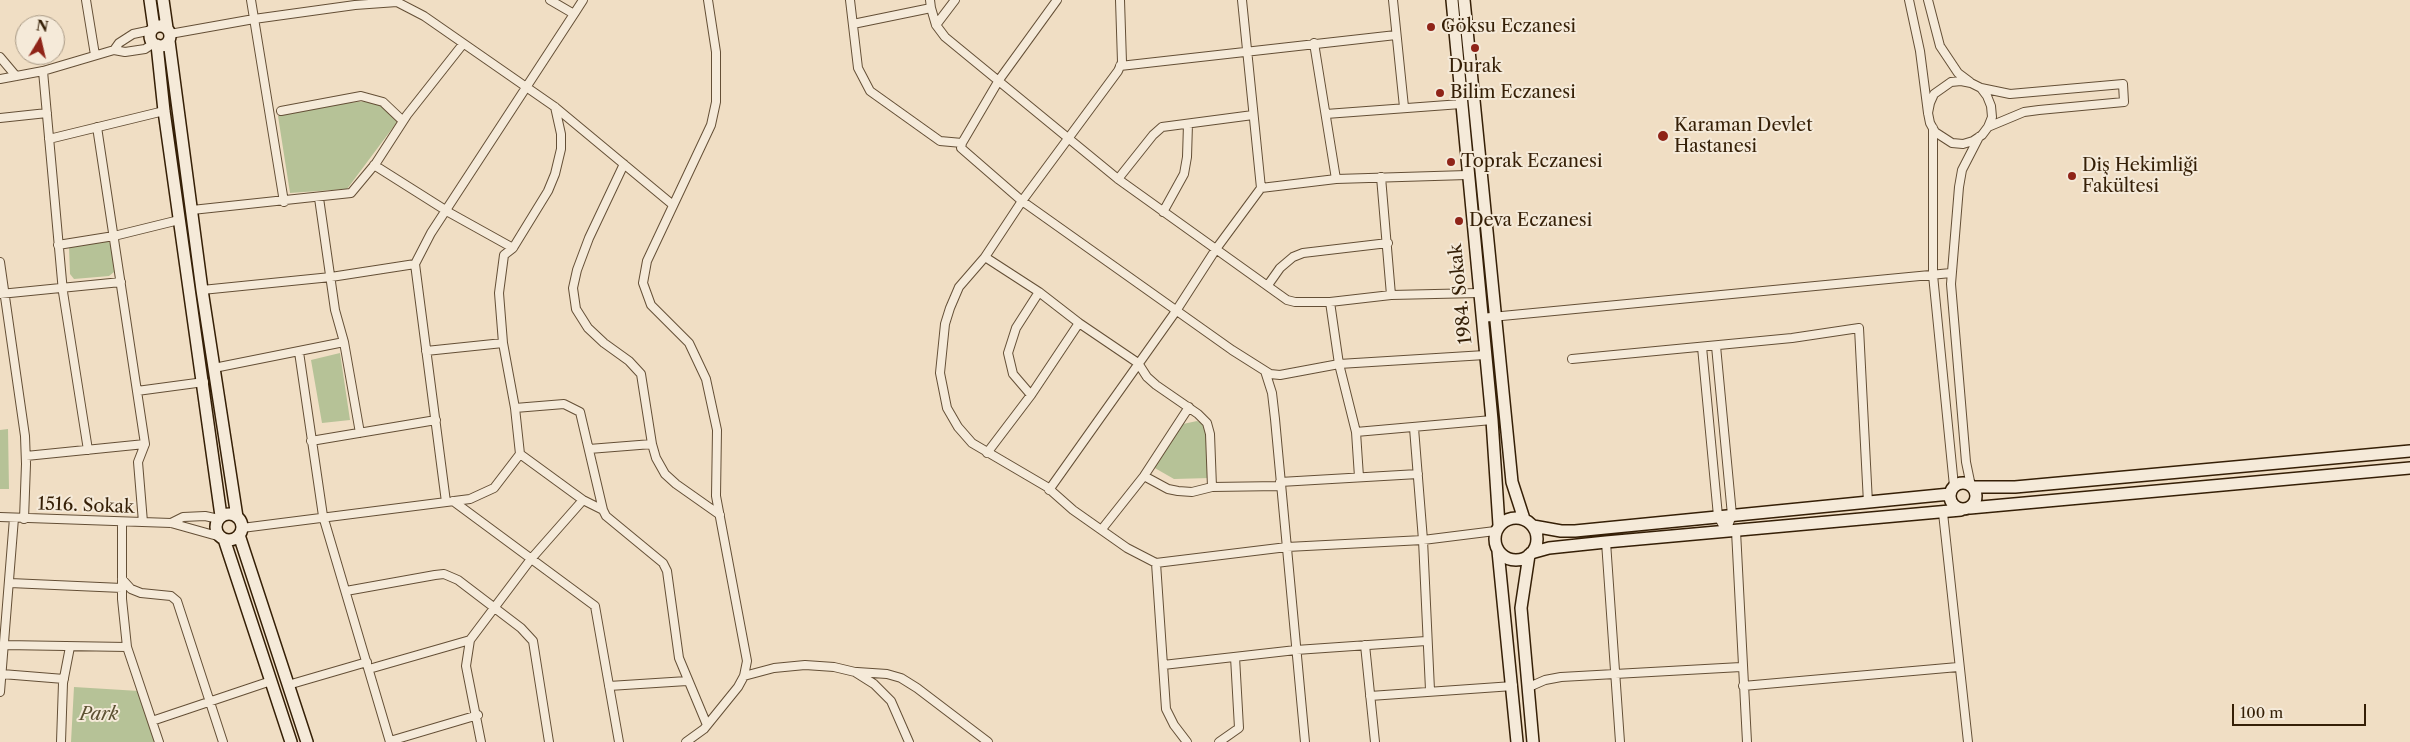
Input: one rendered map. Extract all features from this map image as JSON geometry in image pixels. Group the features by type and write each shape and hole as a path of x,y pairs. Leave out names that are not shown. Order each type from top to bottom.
{"street":[{"path":"86,0 95,55"},
{"path":"150,0 153,29 150,37 155,44 204,382 220,518 216,527 223,538 291,742"},
{"path":"163,0 202,290 239,526 288,685 308,742"},
{"path":"251,0 284,202"},
{"path":"550,0 574,14"},
{"path":"583,0 432,233 415,264 436,420 450,502 595,606 619,742"},
{"path":"686,742 707,725 738,688 744,676 746,661 716,496 717,430 706,379 689,343 652,305 643,283 647,261 711,125 716,102 716,52 708,0"},
{"path":"850,0 858,68 870,91 940,141 962,143"},
{"path":"936,25 955,0"},
{"path":"1057,0 999,80 962,143 961,148 1022,201 1176,311 1265,371 1280,374 1339,364 1485,355"},
{"path":"1120,0 1122,53 1120,66 1022,201 985,257 959,287 950,308 944,331 940,373 947,408 958,427 972,442 1049,490 1073,510 1127,548 1156,563 1287,547 1423,540 1497,528 1510,518 1524,519 1533,526 1560,531 1574,531 1868,503 1952,490 1962,483 1972,486 2015,487 2410,451"},
{"path":"1049,490 1176,311 1216,249 1261,188 1242,0"},
{"path":"1392,0 1404,107"},
{"name":"1984. Sokak","path":"1452,0 1467,175 1492,420 1497,528"},
{"path":"1464,0 1512,482 1524,519"},
{"path":"1909,0 1920,51 1928,113 1933,128 1933,275 1952,490 1951,502 1966,509"},
{"path":"1928,0 1940,46 1958,73 1980,88 2010,94 2122,84 2124,102 2031,111 1988,127"},
{"path":"169,34 254,19 397,1 424,16 555,107 673,205"},
{"path":"854,24 931,4 936,25 945,38 999,80 1067,140 1163,212 1268,285 1286,300 1295,302 1330,302 1391,295 1479,293"},
{"path":"114,50 119,43 133,34 160,26 169,34"},
{"path":"0,79 43,71 114,50 125,52 145,49 155,44 164,45 169,34"},
{"path":"1120,66 1396,34"},
{"path":"1314,43 1336,179"},
{"path":"192,210 352,194 403,122 463,44"},
{"path":"0,57 16,76"},
{"path":"43,71 58,245 88,450"},
{"path":"1928,113 1934,94 1942,87 1956,81 1971,83"},
{"path":"1966,509 1976,497 1966,462 1950,284 1961,178 1968,156 1979,137 1988,127 1992,117 1991,106 1980,88"},
{"path":"281,111 361,96 382,102 403,122"},
{"path":"1326,114 1461,104"},
{"path":"239,526 470,499 494,488 520,454 515,408 503,343 499,294 504,256 513,248 548,191 556,174 561,149 561,134 555,107"},
{"path":"49,139 164,111"},
{"path":"0,118 47,113"},
{"path":"1118,179 1153,135 1162,127 1253,115"},
{"path":"1163,212 1184,174 1187,157 1188,124"},
{"path":"97,127 145,444 138,462 143,522"},
{"path":"1933,128 1943,139 1952,143 1963,144 1979,137"},
{"path":"374,164 447,211 513,248"},
{"path":"624,164 588,238 576,270 573,288 576,309 588,328 604,343 629,361 641,374 652,444 656,458 665,474 720,516"},
{"path":"1261,188 1336,179 1467,175"},
{"path":"1381,177 1391,295"},
{"path":"319,198 335,310 344,342 360,433"},
{"path":"58,245 114,236 179,220"},
{"path":"1268,285 1280,268 1293,257 1303,253 1388,243"},
{"path":"985,257 1039,292 1079,323 1138,363 1156,385 1189,407 1208,423 1212,487"},
{"path":"0,262 2,294 20,398 26,456 24,519"},
{"path":"202,290 331,277 415,264"},
{"path":"1481,318 1951,274"},
{"path":"2,294 121,282"},
{"path":"1031,395 1013,374 1008,353 1016,328 1039,292"},
{"path":"1330,302 1339,364 1356,432 1359,476"},
{"path":"987,453 1031,395 1079,323"},
{"path":"1572,359 1792,338 1859,328 1868,503"},
{"path":"214,368 344,342"},
{"path":"426,350 503,343"},
{"path":"1716,346 1732,515 1731,531 1747,742"},
{"path":"1702,347 1718,516 1731,531"},
{"path":"299,352 324,516 390,741 478,715"},
{"path":"1265,371 1272,393 1305,742"},
{"path":"137,391 204,382"},
{"path":"515,408 564,404 574,407 580,412 606,516 663,563 667,571 678,658 686,681 707,725"},
{"path":"1102,529 1144,476 1189,407"},
{"path":"312,441 436,420"},
{"path":"1356,432 1492,420"},
{"path":"1414,428 1423,540 1426,641 1430,690"},
{"path":"26,456 145,444"},
{"path":"588,449 652,444"},
{"path":"520,454 583,500 603,510"},
{"path":"1498,551 1508,559 1515,560 1549,548 1606,542 1943,513 1966,509 2410,468"},
{"path":"1144,476 1168,489 1192,492 1212,487 1280,484 1359,476 1418,474"},
{"path":"481,742 478,715 466,666 470,640 531,559 583,500"},
{"path":"1943,513 1958,667 1968,742"},
{"path":"220,518 229,514 239,526"},
{"name":"1516. Sokak","path":"171,523 183,517 205,516 220,518"},
{"name":"1516. Sokak","path":"0,517 171,523 223,538"},
{"path":"0,692 14,518"},
{"path":"122,522 122,588 127,647 158,742"},
{"path":"223,538 232,539 239,526"},
{"path":"1533,526 1537,536 1537,543 1530,554 1521,608 1534,742"},
{"path":"1497,528 1495,545 1498,551 1513,686 1517,742"},
{"path":"1606,542 1620,742"},
{"path":"1156,563 1166,709 1174,725 1187,742"},
{"path":"346,591 444,574 458,580 521,628 533,641 549,742"},
{"path":"122,579 131,590 171,596 177,601 223,742"},
{"path":"10,583 122,588"},
{"path":"288,685 470,640"},
{"path":"1163,666 1296,650 1426,641"},
{"path":"4,645 127,647"},
{"path":"1365,645 1375,742"},
{"path":"61,742 64,680 70,647"},
{"path":"1219,742 1239,728 1235,657"},
{"path":"744,676 774,668 806,665 834,667 855,672 887,674 901,678 917,688 988,742"},
{"path":"1529,687 1551,679 1741,667"},
{"path":"1743,686 1958,667"},
{"path":"855,672 874,684 892,701 909,742"},
{"path":"2,674 64,680"},
{"path":"152,721 271,680"},
{"path":"609,686 686,681"},
{"path":"1370,696 1430,690 1513,686"}],"green space":[{"path":"368,101 381,106 397,122 347,189 290,193 278,116"},
{"path":"104,241 109,242 111,246 114,272 109,276 74,279 70,274 69,247"},
{"path":"340,353 350,420 322,423 311,360"},
{"path":"1197,421 1206,425 1210,478 1174,479 1153,467 1183,424"},
{"path":"8,429 9,489 0,489 0,430"},
{"name":"Park","path":"74,687 139,691 156,742 71,742"}],"place":[{"name":"Göksu Eczanesi","path":"1431,27"},
{"name":"Durak","path":"1475,48"},
{"name":"Bilim Eczanesi","path":"1440,93"},
{"name":"Karaman Devlet Hastanesi","path":"1663,136"},
{"name":"Toprak Eczanesi","path":"1451,162"},
{"name":"Diş Hekimliği Fakültesi","path":"2072,176"},
{"name":"Deva Eczanesi","path":"1459,221"}]}
